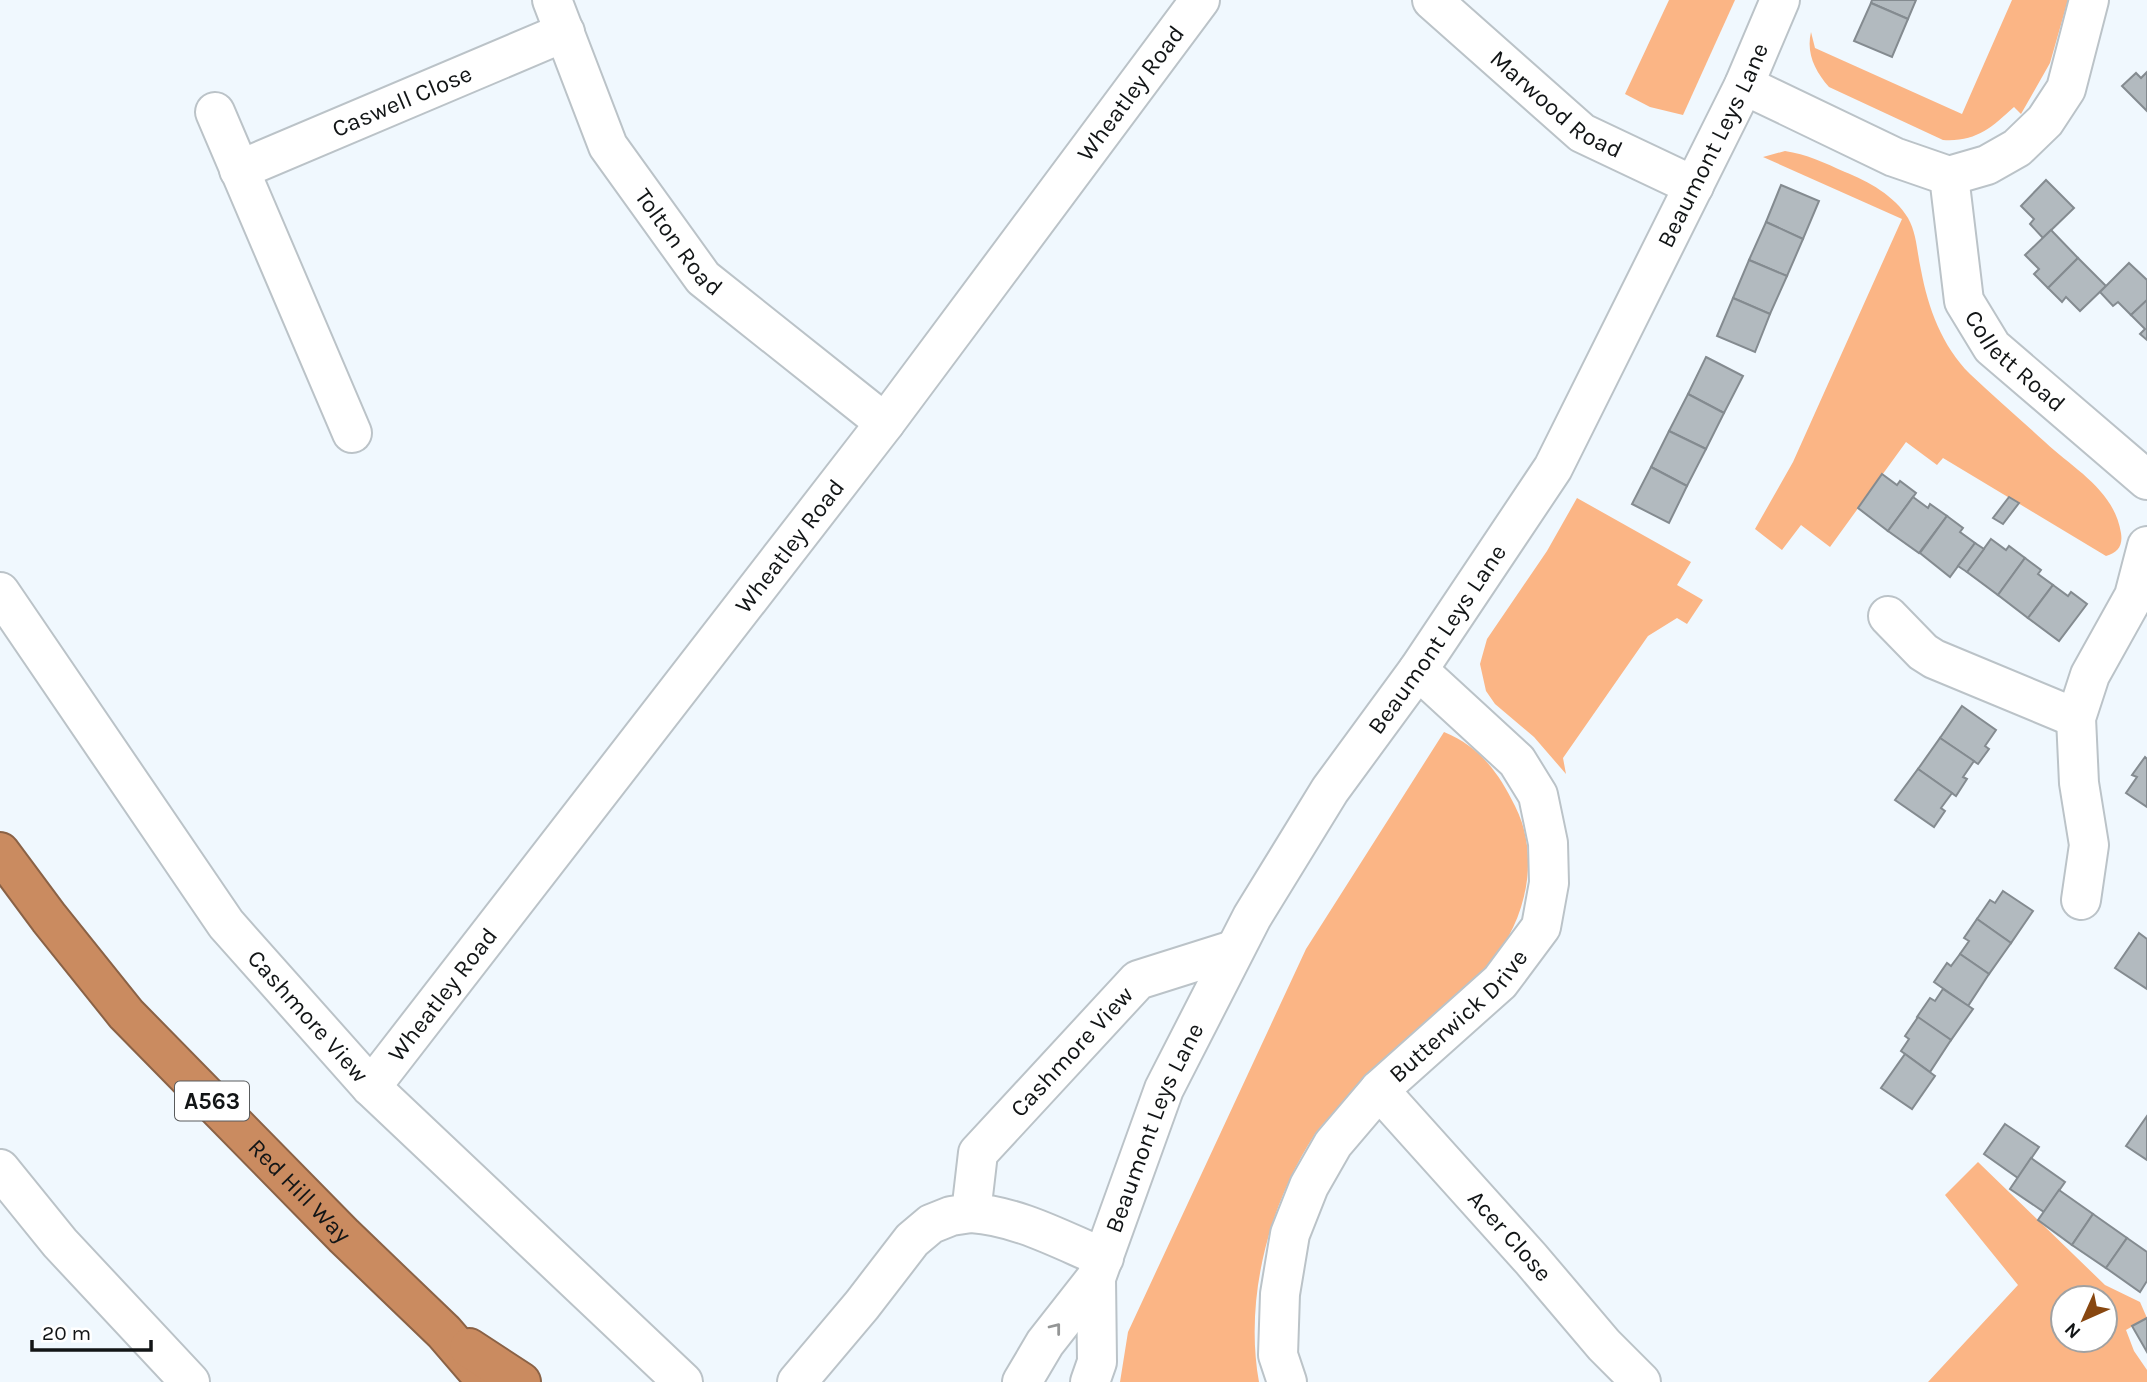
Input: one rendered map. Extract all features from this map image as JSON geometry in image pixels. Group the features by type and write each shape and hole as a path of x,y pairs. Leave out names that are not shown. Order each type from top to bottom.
{"highway":[{"name":"Red Hill Way","path":"0,852 126,1014 344,1236 444,1332 487,1382"},
{"name":"Red Hill Way","path":"444,1332 521,1382"}],"street":[{"name":"Wheatley Road","path":"371,1087 885,423 1200,0"},
{"name":"Marwood Road","path":"1432,0 1582,133 1694,186"},
{"name":"Beaumont Leys Lane","path":"1022,1382 1045,1343 1100,1268 1164,1089 1233,950 1330,790 1418,670 1553,468 1744,85 1780,0"},
{"path":"1744,85 1894,158 1949,176 1987,165 2017,148 2045,121 2066,89 2089,0"},
{"name":"Tolton Road","path":"559,16 608,146 703,278 885,423"},
{"name":"Caswell Close","path":"239,170 559,16"},
{"path":"215,112 352,433"},
{"name":"Collett Road","path":"1949,176 1964,301 1992,347 2147,480"},
{"path":"2081,900 2089,845 2079,783 2076,718 2090,675 2134,596 2147,546"},
{"name":"Cashmore View","path":"0,592 226,924 371,1087 684,1382"},
{"path":"1888,616 1923,652 1934,659 2076,718"},
{"name":"Butterwick Drive","path":"1287,1382 1278,1355 1280,1294 1290,1234 1309,1186 1333,1144 1379,1090 1500,982 1541,927 1549,883 1548,843 1538,795 1517,761 1418,670"},
{"name":"Cashmore View","path":"971,1213 978,1153 1138,980 1233,950"},
{"name":"Acer Close","path":"1379,1090 1531,1259 1604,1345 1641,1382"},
{"path":"0,1169 60,1243 190,1382"},
{"path":"797,1382 912,1240 931,1224 951,1216 993,1214 1020,1222 1100,1268"},
{"name":"Beaumont Leys Lane","path":"1090,1382 1097,1362 1100,1268"}],"shaded area":[{"path":"1669,0 1735,0 1683,115 1650,107 1625,94"},
{"path":"2012,0 2068,0 2050,63 2021,114 2014,107 1990,127 1965,139 1943,140 1829,87 1816,68 1811,54 1811,32 1815,48 1962,114"},
{"path":"1785,151 1815,159 1863,180 1888,196 1903,210 1913,230 1924,284 1944,339 1960,363 1979,383 2102,493 2117,518 2121,533 2120,545 2114,553 2106,556 1943,458 1937,465 1906,442 1830,547 1801,525 1782,550 1755,529 1793,462 1902,219 1763,157"},
{"path":"1577,498 1691,562 1677,585 1703,600 1687,624 1677,618 1648,636 1563,758 1566,774 1534,737 1495,704 1486,691 1480,664 1487,639 1547,551"},
{"path":"1444,732 1468,745 1487,762 1509,794 1523,826 1527,846 1526,888 1513,928 1480,975 1405,1040 1352,1092 1318,1130 1299,1162 1273,1222 1258,1285 1255,1350 1259,1382 1120,1382 1128,1332 1306,949"},
{"path":"1978,1162 2104,1284 2049,1284 2049,1354 2119,1354 2119,1292 2140,1302 2147,1318 2126,1330 2134,1351 2147,1370 2147,1382 1928,1382 2018,1285 1945,1195"}],"building":[{"path":"1872,0 1916,0 1908,19 1871,3"},
{"path":"1871,3 1908,19 1892,57 1854,41"},
{"path":"2147,72 2147,111 2122,86 2136,73 2141,78"},
{"path":"2046,180 2074,208 2043,238 2030,224 2034,219 2021,206"},
{"path":"1781,185 1819,201 1803,239 1766,222"},
{"path":"1766,222 1803,239 1787,276 1749,260"},
{"path":"2051,230 2078,258 2048,288 2034,274 2039,269 2025,255"},
{"path":"2078,258 2106,286 2080,311 2066,297 2062,302 2048,288"},
{"path":"1749,260 1787,276 1770,314 1733,298"},
{"path":"2129,263 2147,280 2147,300 2131,315 2118,302 2113,306 2100,292"},
{"path":"1733,298 1770,314 1755,352 1717,336"},
{"path":"2147,300 2147,340 2140,334 2145,329 2131,315"},
{"path":"1706,357 1743,376 1724,413 1688,394"},
{"path":"1688,394 1724,413 1706,449 1669,431"},
{"path":"1669,431 1706,449 1687,486 1651,467"},
{"path":"1651,467 1687,486 1669,523 1632,504"},
{"path":"1882,474 1897,485 1900,481 1916,493 1888,531 1858,508"},
{"path":"1913,497 1928,508 1930,504 1947,516 1919,553 1888,531"},
{"path":"2009,497 2019,503 2003,524 1993,518"},
{"path":"1947,516 1963,528 1960,532 1975,543 1950,577 1920,553"},
{"path":"1991,539 2006,550 2009,546 2025,558 1998,595 1967,572"},
{"path":"1975,543 1984,549 1967,572 1958,566"},
{"path":"2025,558 2041,570 2038,574 2053,585 2028,618 1998,595"},
{"path":"2053,585 2068,596 2071,592 2087,604 2059,641 2028,618"},
{"path":"1962,706 1996,730 1985,746 1989,749 1978,764 1940,738"},
{"path":"1940,738 1974,761 1963,777 1967,779 1956,796 1918,769"},
{"path":"2145,757 2147,807 2126,793 2137,777 2132,775"},
{"path":"1918,769 1952,793 1941,808 1945,811 1934,827 1895,800"},
{"path":"2003,891 2033,911 2011,943 1977,919 1990,900 1995,903"},
{"path":"1977,919 2011,943 1989,974 1960,954 1969,941 1964,938"},
{"path":"2139,933 2147,939 2147,989 2115,968"},
{"path":"1960,954 1989,974 1968,1006 1934,982 1947,963 1951,966"},
{"path":"1943,989 1973,1009 1951,1040 1917,1017 1930,998 1935,1001"},
{"path":"1918,1017 1951,1040 1930,1072 1901,1051 1909,1039 1905,1036"},
{"path":"1905,1054 1935,1076 1912,1109 1881,1088"},
{"path":"2147,1116 2147,1160 2126,1146"},
{"path":"2005,1124 2039,1147 2018,1178 1984,1154"},
{"path":"2031,1158 2065,1182 2044,1212 2010,1189"},
{"path":"2059,1190 2093,1214 2072,1245 2038,1220"},
{"path":"2093,1214 2127,1238 2106,1268 2072,1245"},
{"path":"2127,1238 2147,1252 2147,1281 2140,1292 2106,1268"},
{"path":"2147,1318 2147,1352 2132,1326"}]}
